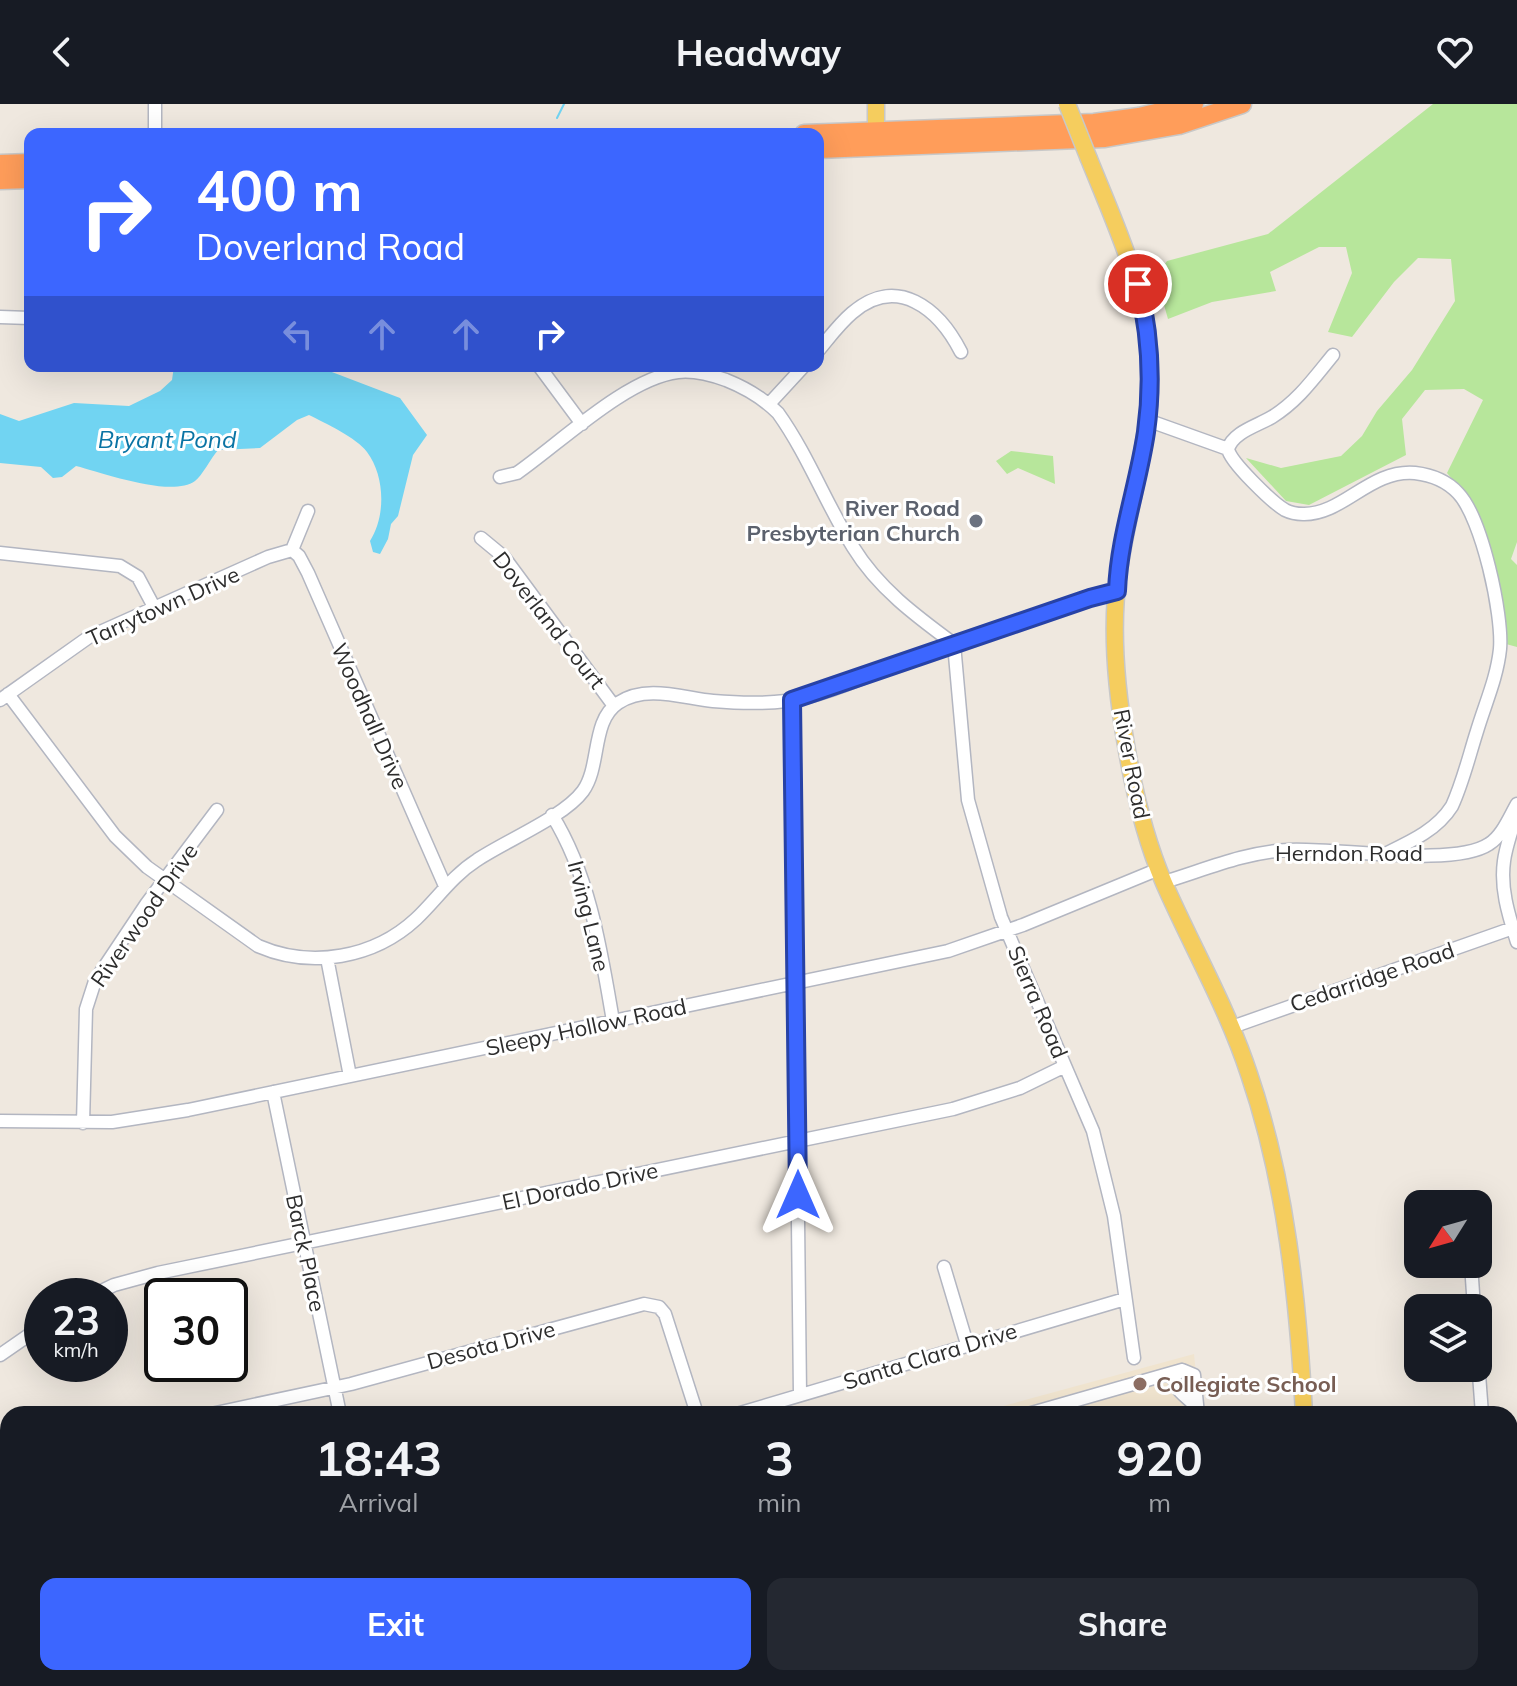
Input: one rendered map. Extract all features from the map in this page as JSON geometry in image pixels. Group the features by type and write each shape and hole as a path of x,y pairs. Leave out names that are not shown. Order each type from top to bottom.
{"highway":[{"path":"824,148 876,140 1094,123 1139,117 1194,104"},
{"path":"824,136 876,140 1119,136 1179,125 1242,104"},
{"path":"0,164 24,163"},
{"path":"0,180 24,179"}],"main road":[{"path":"876,104 876,140"},
{"name":"River Road","path":"1067,104 1127,252 1144,308 1150,365 1147,420 1117,591 1115,647 1120,702 1137,801 1161,875 1232,1027 1249,1073 1272,1156 1296,1305 1303,1406"}],"street":[{"path":"155,104 155,128"},
{"path":"824,344 860,307 878,299 898,297 917,303 940,318 961,352"},
{"path":"0,317 24,318"},
{"path":"1228,449 1234,438 1290,405 1333,355"},
{"path":"543,372 582,424"},
{"path":"500,477 517,473 643,382 676,372"},
{"path":"685,372 717,377 749,390 769,404 789,428 842,529 867,568 893,596 954,644"},
{"path":"769,404 798,372"},
{"path":"1147,420 1228,449 1234,462 1277,504 1293,513 1320,511 1372,482 1412,473 1435,477 1449,485 1463,500 1473,520 1498,611 1500,632 1496,672 1452,806 1425,833 1385,854"},
{"path":"292,550 308,511"},
{"name":"Doverland Court","path":"481,538 504,557 614,706"},
{"name":"Tarrytown Drive","path":"4,697 89,637 268,557 292,550"},
{"name":"Woodhall Drive","path":"292,550 308,573 445,886"},
{"path":"0,553 120,566 138,577 154,607"},
{"path":"4,697 134,856 258,946 281,954 327,958 361,952 397,935 417,919 445,886 474,862 575,800 587,785 594,767 603,726 614,706 632,696 644,694 738,703 792,700 1117,591"},
{"name":"Sierra Road","path":"954,644 968,800 1007,932 1087,1113 1100,1154 1114,1216 1134,1358"},
{"path":"792,700 800,1394"},
{"path":"1517,807 1503,874 1506,907 1517,942"},
{"name":"Herndon Road","path":"1161,875 1291,849 1443,854 1484,847 1496,838 1517,807"},
{"name":"Riverwood Drive","path":"83,1123 85,1035 90,992 112,954 217,810"},
{"name":"Irving Lane","path":"552,815 582,876 613,1021"},
{"name":"Sleepy Hollow Road","path":"0,1121 83,1123 137,1119 948,951 1161,875"},
{"name":"Cedarridge Road","path":"1232,1027 1513,928"},
{"path":"327,958 350,1076"},
{"name":"El Dorado Drive","path":"128,1281 980,1102 1020,1088 1065,1066"},
{"name":"Barck Place","path":"273,1092 338,1406"},
{"path":"944,1267 967,1344"},
{"name":"Santa Clara Drive","path":"762,1406 1125,1299"},
{"name":"Desota Drive","path":"249,1406 335,1388 631,1307 651,1305 662,1309 668,1319 695,1406"},
{"path":"0,1355 24,1338"},
{"path":"1056,1406 1182,1370 1194,1375 1197,1406"},
{"path":"1182,1370 1175,1375 1176,1389 1194,1406"},
{"path":"1480,1382 1481,1406"}],"shaded area":[{"name":"Collegiate School","path":"1194,1354 1199,1406 1003,1406"}],"green space":[{"path":"1433,104 1517,104 1517,542 1511,559 1517,565 1517,647 1506,644 1465,494 1447,473 1483,400 1464,389 1425,390 1402,419 1406,455 1309,505 1286,501 1246,458 1281,468 1341,456 1362,436 1377,411 1412,370 1455,301 1451,259 1418,258 1394,282 1352,337 1328,332 1352,273 1346,247 1319,247 1270,272 1276,291 1212,302 1168,319 1156,277 1167,261 1268,234"},
{"path":"1011,451 1053,456 1055,484 1018,468 1007,474 996,461"}],"water":[{"name":"Bryant Pond","path":"173,372 332,372 400,398 427,435 413,455 398,516 391,524 380,554 373,552 370,541 381,508 380,484 373,462 356,441 309,415 297,420 260,448 218,450 198,479 184,486 154,486 76,466 62,477 53,478 41,467 0,463 0,414 19,421 74,403 129,406 160,391 172,380"}],"waterway":[{"path":"557,118 564,104"}],"place":[{"name":"River Road Presbyterian Church","path":"976,521"},
{"name":"Collegiate School","path":"1140,1384"}],"route":[{"path":"798,1195 792,700 1117,591 1150,397 1148,339 1138,284"}]}
